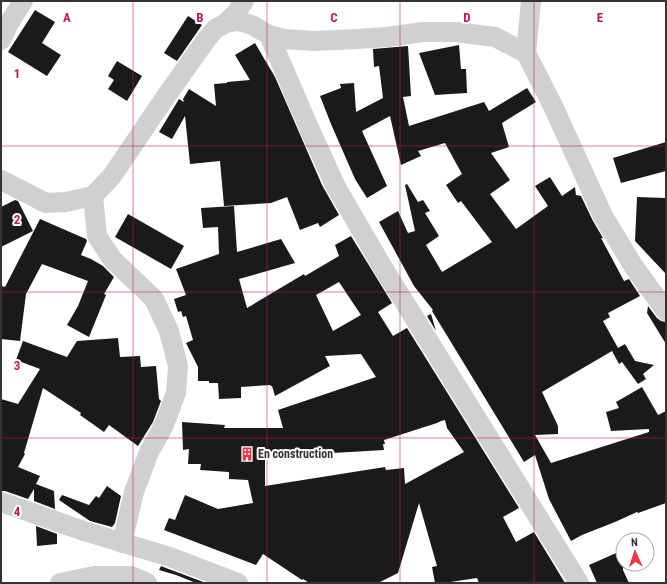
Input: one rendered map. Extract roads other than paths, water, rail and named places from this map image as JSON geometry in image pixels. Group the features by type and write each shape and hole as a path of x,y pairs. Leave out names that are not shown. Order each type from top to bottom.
{"street":[{"path":"1,40 22,1"},
{"path":"1,180 46,203 66,202 93,196 112,176 206,40 215,29 226,23 237,12 244,1"},
{"path":"531,1 526,53 553,106 603,216 634,267 666,311"},
{"path":"226,23 238,22 252,25 269,35 284,39 314,41 356,40 423,32 456,32 495,37 526,53"},
{"path":"269,35 336,187 382,266 579,583"},
{"path":"93,196 97,236 113,260 154,299 169,331 178,366 176,393 163,427 149,452 134,492 122,543"},
{"path":"1,502 84,531 170,557 238,583"},
{"path":"60,583 94,576 131,576 147,583"}],"place":[{"name":"En construction","path":"247,454"}]}
